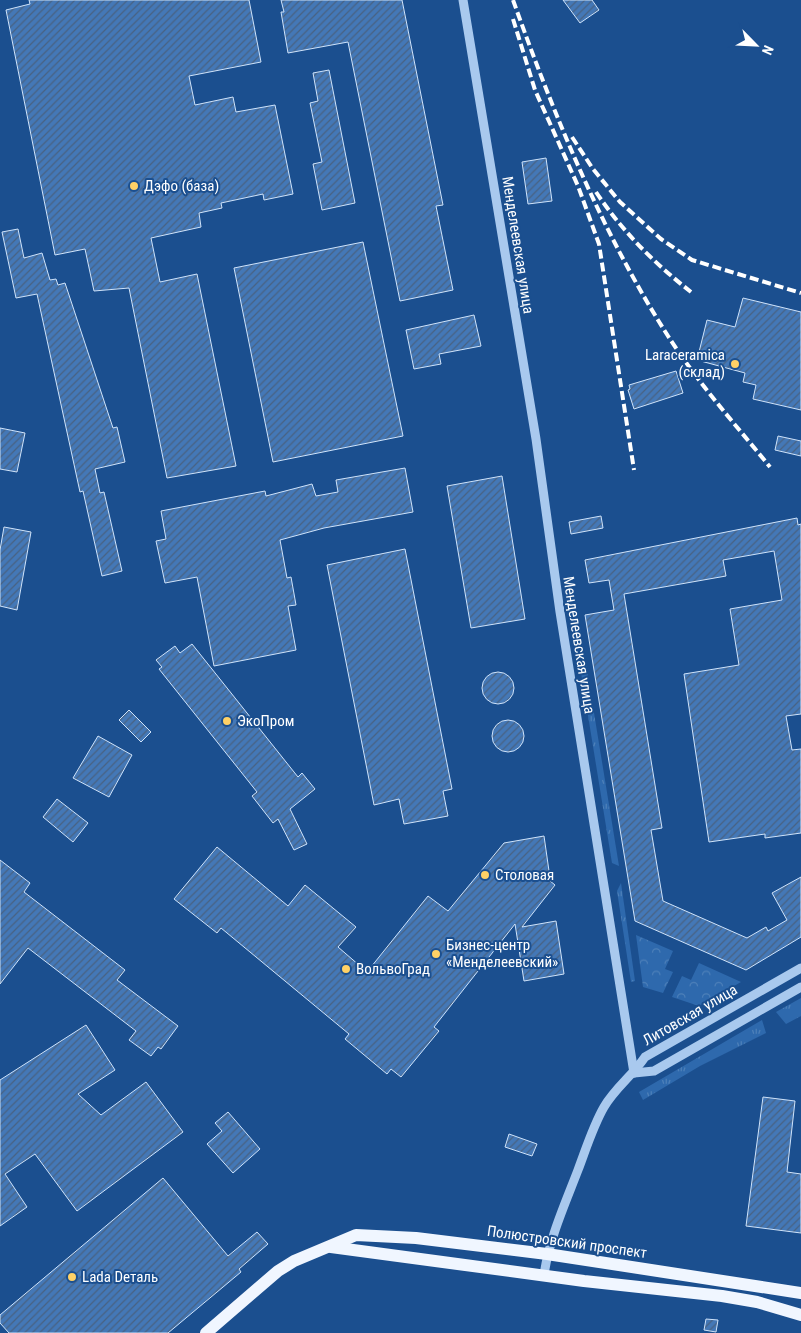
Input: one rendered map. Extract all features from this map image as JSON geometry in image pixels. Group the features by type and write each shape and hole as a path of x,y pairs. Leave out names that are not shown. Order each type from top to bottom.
{"main road":[{"name":"Полюстровский проспект","path":"206,1333 278,1271 310,1253 331,1247 356,1235 547,1254 801,1292"},
{"name":"Полюстровский проспект","path":"331,1247 722,1296 757,1302 801,1315"}],"street":[{"name":"Менделеевская улица","path":"463,0 535,429 553,568 634,1073"},
{"name":"Литовская улица","path":"634,1073 645,1057 801,968"},
{"name":"Литовская улица","path":"634,1073 654,1071 801,987"},
{"path":"544,1275 547,1254 604,1106 618,1088 634,1073"}],"green space":[{"path":"578,615 619,866 612,863 572,617"},
{"path":"621,883 635,981 631,982 617,891"},
{"path":"636,935 673,951 665,969 673,972 663,993 643,987"},
{"path":"699,963 741,982 699,1006 672,997 682,976 691,980"},
{"path":"801,998 801,1016 786,1024 776,1012"},
{"path":"762,1020 766,1033 700,1066 643,1100 639,1092"}],"building":[{"path":"29,0 249,0 261,62 189,76 195,105 233,97 236,112 275,105 293,194 264,200 263,194 221,203 222,208 199,213 201,227 151,238 160,282 197,274 236,466 167,478 129,288 94,291 85,249 55,255 6,10 30,4"},
{"path":"281,0 402,0 443,205 436,206 453,290 400,301 348,42 288,53 281,12 284,12"},
{"path":"563,0 592,0 599,10 580,23"},
{"path":"329,70 355,203 322,210 313,164 322,162 310,103 318,101 313,73"},
{"path":"546,158 552,201 528,204 522,162"},
{"path":"18,229 24,258 42,253 50,280 56,279 58,285 65,283 113,428 117,427 125,462 95,469 100,493 104,492 122,571 102,576 83,491 80,492 37,294 16,298 2,232"},
{"path":"363,242 403,436 273,462 234,268"},
{"path":"743,298 801,312 801,410 753,399 756,385 743,382 745,373 697,360 707,320 735,327"},
{"path":"474,315 481,346 439,354 441,364 414,369 406,330"},
{"path":"676,371 683,393 634,409 628,390 630,389 629,385"},
{"path":"0,428 25,433 17,472 0,469"},
{"path":"778,436 801,441 801,456 775,450"},
{"path":"405,468 413,512 324,528 280,540 287,578 291,577 296,605 288,606 296,650 214,666 197,577 165,583 156,541 166,539 161,511 265,491 266,496 312,484 316,496 338,492 336,480"},
{"path":"502,476 525,619 471,628 447,486"},
{"path":"601,516 603,528 571,534 569,522"},
{"path":"797,518 798,525 801,524 801,714 786,716 792,750 801,749 801,833 765,838 765,834 709,842 684,674 739,665 730,609 782,600 774,551 723,560 726,576 624,594 662,828 651,830 663,901 747,938 766,927 768,931 787,920 772,893 801,877 801,937 746,970 635,921 585,615 614,610 609,580 589,583 585,560"},
{"path":"4,527 31,532 17,610 0,606 0,550"},
{"path":"405,549 452,789 443,791 448,816 404,824 399,799 374,805 327,565"},
{"name":"ЭкоПром","path":"192,644 298,777 302,773 315,789 290,809 307,844 294,850 278,819 273,823 252,796 257,792 159,669 162,667 156,660 175,646 180,653"},
{"path":"498,672 504,673 509,677 513,682 513,694 509,699 504,703 498,704 492,703 487,699 483,694 482,688 483,682 487,677 492,673"},
{"path":"129,710 151,732 141,742 119,720"},
{"path":"508,720 514,721 519,725 523,730 523,742 519,747 514,751 508,752 502,751 497,747 493,742 492,736 493,730 497,725 502,721"},
{"path":"98,736 132,755 109,797 73,778"},
{"path":"57,799 88,823 73,842 43,817"},
{"name":"Бизнес-центр «Менделеевский»","path":"544,836 549,871 544,876 555,885 522,927 556,921 564,974 524,981 515,924 434,1027 439,1031 401,1077 391,1069 387,1074 345,1039 349,1034 221,928 217,933 174,899 217,847 288,906 305,885 356,927 338,947 367,972 428,896 448,911 504,843"},
{"path":"0,860 30,883 24,892 125,970 117,980 178,1026 161,1049 158,1047 151,1056 129,1040 136,1031 28,948 0,984"},
{"path":"86,1025 115,1070 78,1094 101,1115 146,1082 183,1132 77,1211 35,1154 5,1174 27,1207 0,1226 0,1080"},
{"path":"763,1097 795,1101 787,1172 801,1174 801,1233 746,1226"},
{"path":"228,1112 260,1149 233,1173 207,1144 222,1131 215,1123"},
{"path":"509,1134 537,1144 532,1156 505,1147"},
{"path":"163,1178 228,1256 257,1232 268,1244 239,1269 241,1272 168,1333 9,1333 0,1323 0,1315"},
{"path":"706,1319 718,1320 716,1332 704,1330"}],"railway":[{"path":"513,0 545,87 581,172 644,297 692,370 770,467"},
{"path":"513,19 535,90 578,186 599,244 634,470"},
{"path":"572,137 593,169 620,202 661,239 692,260 801,293"},
{"path":"596,192 639,246 691,292"}],"place":[{"name":"Дэфо (база)","path":"134,186"},
{"name":"Laraceramica (склад)","path":"735,364"},
{"name":"ЭкоПром","path":"227,721"},
{"name":"Столовая","path":"485,875"},
{"name":"Бизнес-центр «Менделеевский»","path":"436,954"},
{"name":"ВольвоГрад","path":"346,969"},
{"name":"Lada Dеталь","path":"72,1277"}]}
